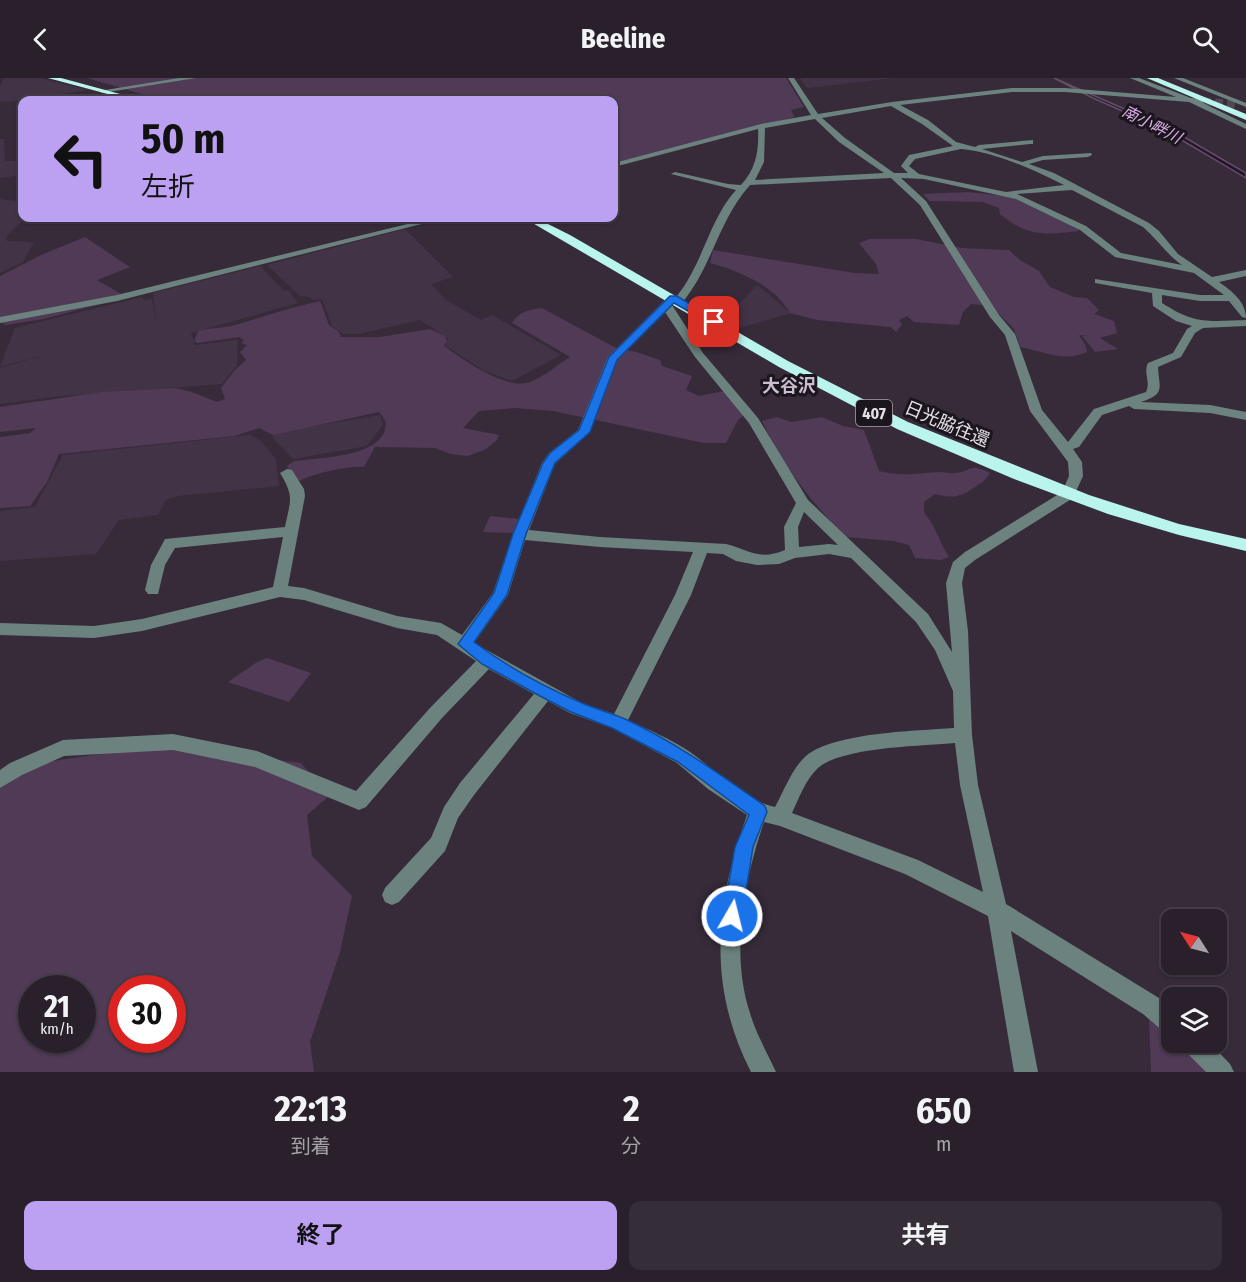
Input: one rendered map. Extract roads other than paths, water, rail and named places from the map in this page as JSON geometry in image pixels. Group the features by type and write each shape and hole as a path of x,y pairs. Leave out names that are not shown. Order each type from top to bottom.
{"highway":[{"path":"52,78 122,96"},
{"path":"1151,78 1246,115"},
{"path":"1160,78 1246,115"},
{"name":"日光脇往還","path":"536,222 817,383 903,427 1068,495 1164,527 1246,545"}],"street":[{"path":"102,91 193,78"},
{"path":"791,78 816,117 923,203 995,317 1010,334 1036,411 1066,447 1077,470 1074,485 1068,495 970,556 958,566 954,584 960,631 963,735 969,785 997,909 1026,1072"},
{"path":"1133,78 1193,101 1246,127"},
{"path":"1177,78 1246,105"},
{"path":"618,164 761,126 892,104 1012,90 1065,90 1203,102"},
{"path":"892,104 925,122 947,140 1022,164 1076,187 1146,225 1156,233 1175,256 1214,280 1246,315"},
{"path":"1236,105 1246,105"},
{"path":"465,644 500,595 520,534 549,463 554,456 584,432 612,359 692,286 705,264 726,210 757,170 763,135 761,126"},
{"path":"1021,136 1042,151 1043,158"},
{"path":"916,176 905,166 912,157 964,147 1030,142"},
{"path":"1022,164 1043,158 1088,156"},
{"path":"675,174 728,187 916,176 1004,193 1030,201 1083,228 1118,255 1196,271"},
{"path":"1004,193 1076,187"},
{"path":"0,320 105,301 425,222"},
{"path":"1214,280 1246,273"},
{"path":"1099,281 1200,298 1232,298"},
{"path":"1157,291 1157,304 1180,319 1201,325 1246,323"},
{"path":"673,302 699,355 754,421 803,503 922,618 942,647 953,677 963,693"},
{"path":"1066,447 1074,444 1098,412 1149,395 1154,390 1152,365 1177,355 1191,331 1201,325"},
{"path":"1125,404 1210,409 1246,416"},
{"path":"280,591 298,496 297,489 287,473"},
{"path":"793,553 789,531 794,516 803,503"},
{"path":"153,590 158,565 170,543 291,531"},
{"path":"520,534 600,542 726,549 741,557 757,560 779,559 793,553 829,549 854,553"},
{"path":"618,723 678,605 702,547"},
{"path":"0,629 94,632 142,625 280,591 338,603 397,622 441,629 487,660 576,708 618,723 683,757 758,812 780,817 911,867 997,909 1161,1015"},
{"path":"0,780 16,769 63,748 173,742 257,759 359,801 436,713 487,660"},
{"path":"392,895 438,844 451,813 467,789 546,692"},
{"path":"780,817 812,762 823,755 876,744 963,735"},
{"path":"758,812 744,847 730,933 732,985 753,1055 764,1072"},
{"path":"1203,1053 1222,1072"}],"water":[{"name":"南小畔川","path":"1054,78 1172,130 1246,173 1246,178 1163,129"}],"tunnel":[{"path":"1203,101 1237,105"}],"district":[{"name":"大谷沢","path":"789,386"}]}
